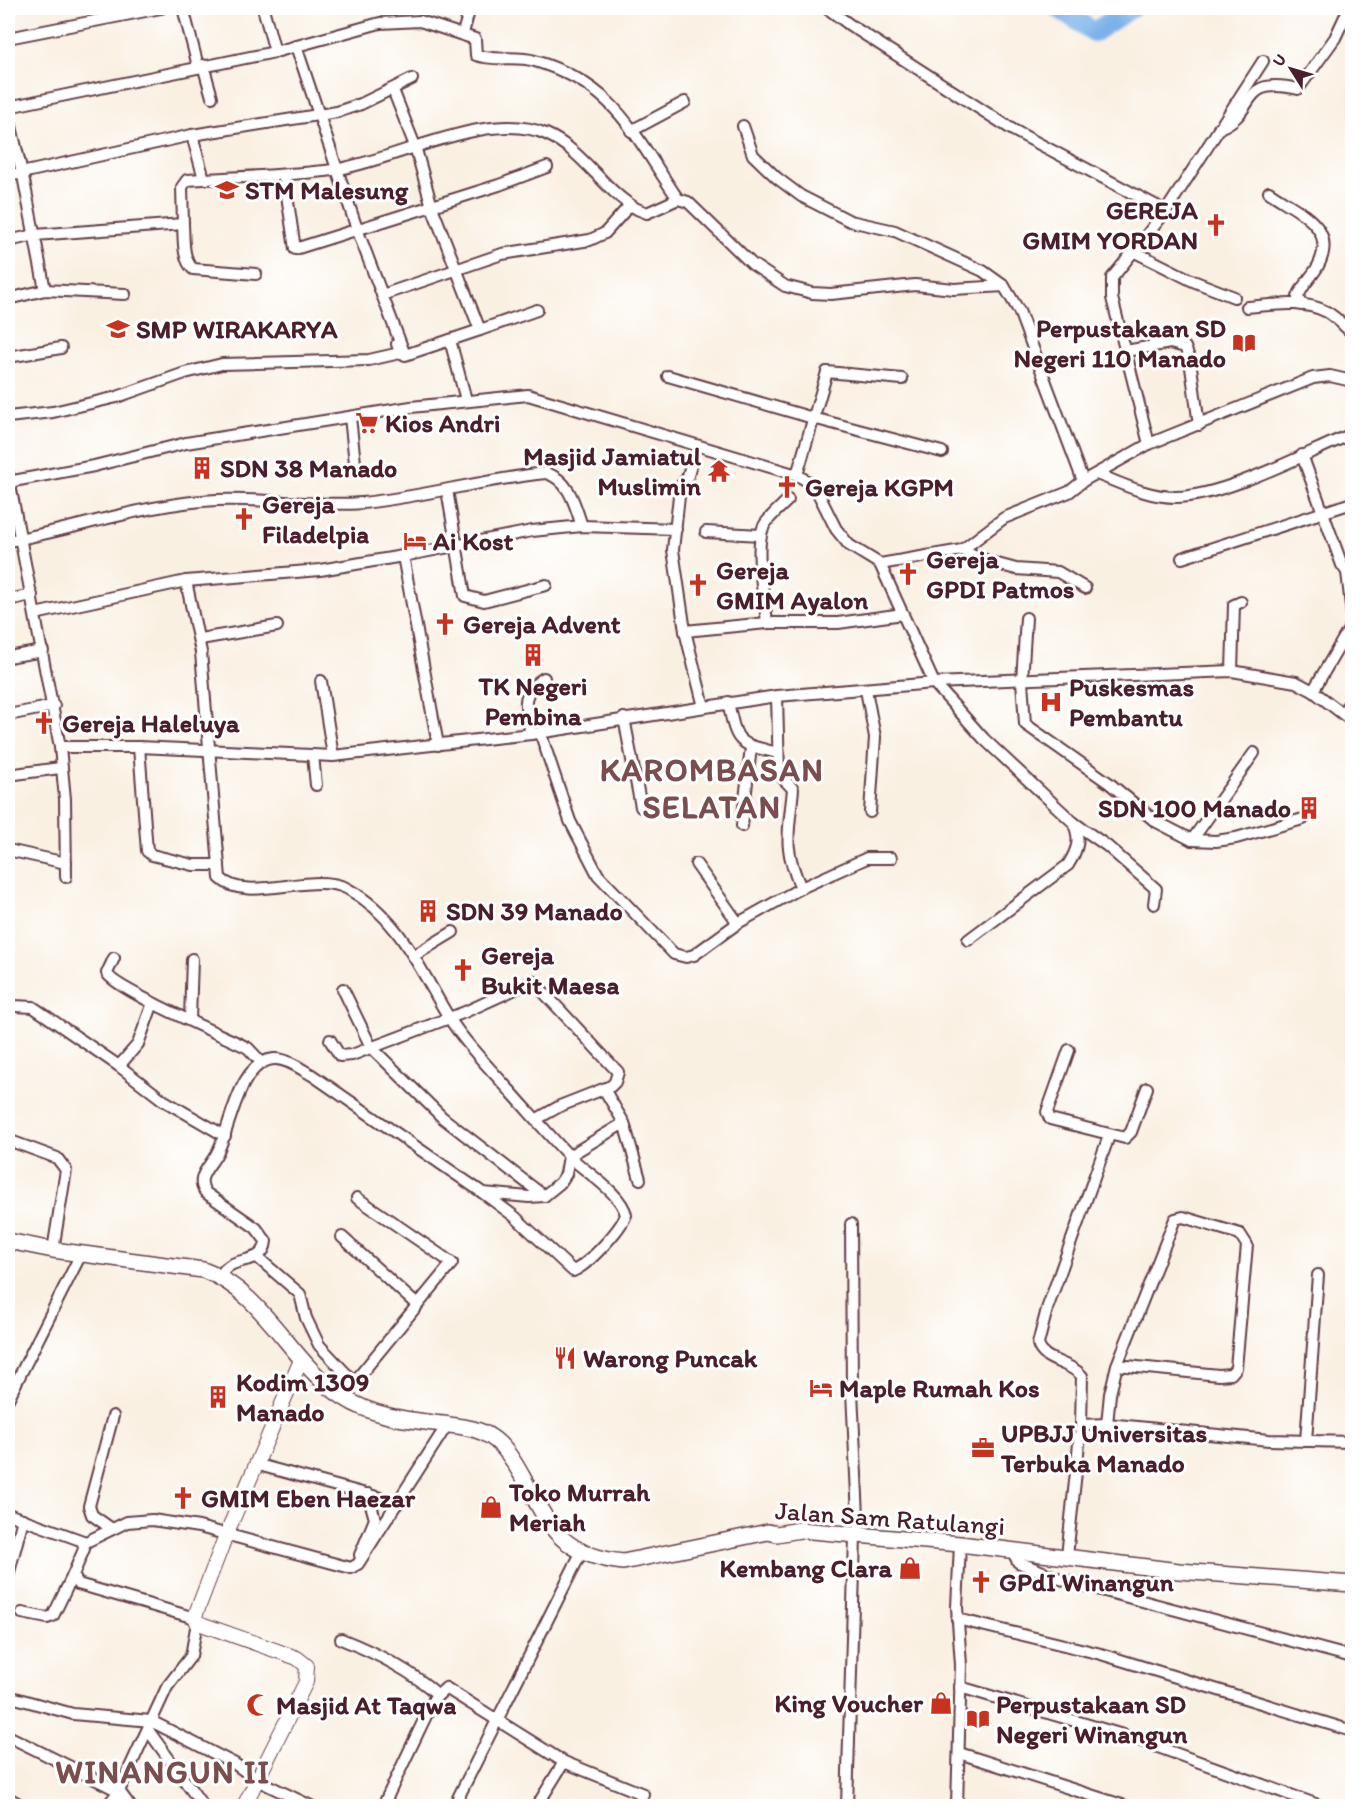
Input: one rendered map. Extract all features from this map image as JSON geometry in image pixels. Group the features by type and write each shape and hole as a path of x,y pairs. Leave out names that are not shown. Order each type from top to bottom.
{"highway":[{"name":"Jalan Sam Ratulangi","path":"8,1241 54,1250 203,1270 221,1276 249,1298 301,1360 342,1397 371,1412 473,1428 492,1438 505,1449 554,1530 581,1553 623,1562 768,1532 777,1534 801,1530 857,1537 960,1544 1179,1570 1353,1584"}],"main road":[{"path":"244,1806 306,1682 307,1666 297,1658 196,1620 226,1535 301,1360"}],"street":[{"path":"8,38 161,8"},
{"path":"183,8 212,97"},
{"path":"263,8 275,52"},
{"path":"463,33 470,8"},
{"path":"827,8 1013,130 1166,211"},
{"path":"1219,128 1231,124 1252,95 1264,86 1272,84 1298,89 1335,38 1346,8"},
{"path":"8,107 200,65 275,52 380,23 407,20 463,33 477,40 474,53 478,56 497,60 528,59 571,73 602,94 618,110 678,199 688,202 752,264 785,286 812,293 831,294 915,285 954,289 1004,286"},
{"path":"296,46 336,170 405,355 537,310"},
{"path":"1149,444 1110,288 1112,278 1166,211 1263,61"},
{"path":"8,176 192,135 348,109 393,90 412,79"},
{"path":"393,90 415,146 432,207 480,330"},
{"path":"631,131 685,102"},
{"path":"8,114 45,290"},
{"path":"743,126 753,154 777,178 801,196 850,221 895,231 933,247 984,271 1004,286 1019,311 1083,481"},
{"path":"256,274 193,269 188,264 185,255 183,224 183,183 187,180 336,170 415,146 479,130 521,128 544,133 561,142 630,205 647,213 678,199"},
{"path":"192,135 204,179"},
{"path":"284,175 295,249 432,207 547,167"},
{"path":"1269,192 1318,227 1324,237 1322,256 1298,297 1301,305"},
{"path":"382,295 502,254 590,240 605,233 630,205"},
{"path":"8,241 35,235 183,224"},
{"path":"1133,251 1182,276 1234,297"},
{"path":"8,299 45,290 125,294"},
{"path":"1248,307 1301,305 1328,313 1353,333"},
{"path":"8,417 53,412 117,397 185,373 222,364 369,360 394,356 400,351 392,322"},
{"path":"450,340 466,400"},
{"path":"1126,351 1170,343 1185,346 1190,360 1199,426"},
{"path":"8,357 62,348"},
{"path":"797,475 827,372 902,380"},
{"path":"668,376 942,452"},
{"path":"880,564 962,550 1004,518 1059,497 1149,444 1199,426 1313,378 1330,376 1353,381"},
{"path":"66,876 65,799 60,768 60,747 54,706 8,479 94,466 186,443 466,400 528,395 797,475 814,485 836,529 849,544 880,564 934,683 984,739 1073,822 1107,846 1156,889 1154,904"},
{"path":"350,417 355,463"},
{"path":"1097,474 1152,495 1178,497 1245,481 1353,434"},
{"path":"1302,455 1323,514 1350,573 1353,615"},
{"path":"692,461 688,476 680,486 673,550 686,632 704,707"},
{"path":"8,541 199,501 284,500 360,503 447,490 487,480 550,474 561,481 573,497 582,526"},
{"path":"447,490 465,596 484,601 546,585"},
{"path":"767,623 761,564 761,535 764,526 788,500"},
{"path":"1182,558 1353,503"},
{"path":"35,614 186,581 309,571 403,556 532,531 582,526 676,530"},
{"path":"706,532 761,535"},
{"path":"962,550 990,562 1016,569 1058,572 1085,588"},
{"path":"403,556 438,745"},
{"path":"186,581 200,639 212,752 220,878 232,885 259,888 325,882 346,888 385,915 415,955 449,1018 569,1156 598,1179 620,1203 626,1215 612,1236 576,1270 569,1269 514,1216 483,1193 312,1075 282,1060 274,1059 255,1068 239,1093 216,1156 200,1179 201,1187 262,1236 266,1246 257,1257 225,1267 221,1276"},
{"path":"8,600 32,595"},
{"path":"1232,671 1234,605 1241,602"},
{"path":"686,632 767,623 838,623 903,614"},
{"path":"1026,618 1022,681 1025,724 1109,783 1155,821 1192,840 1216,841 1236,838 1303,819"},
{"path":"1313,691 1353,624"},
{"path":"200,639 277,626"},
{"path":"8,657 43,651"},
{"path":"60,747 139,747 333,756 536,733 777,696 934,683 1232,671 1296,682 1313,691 1353,721"},
{"path":"544,678 532,686 526,696 536,733 583,849 598,875 674,954 686,957 705,948 738,923 801,888 867,858 891,858"},
{"path":"321,681 333,756"},
{"path":"866,690 875,737 870,812"},
{"path":"777,696 779,774 793,789 787,847 791,866 801,888"},
{"path":"1343,713 1353,698"},
{"path":"728,702 738,739 751,747 778,753"},
{"path":"8,715 54,706"},
{"path":"624,718 641,807"},
{"path":"139,747 147,851 152,855 193,865 219,865"},
{"path":"742,826 751,747"},
{"path":"1192,840 1254,753"},
{"path":"313,755 316,786"},
{"path":"8,775 60,768"},
{"path":"968,940 1068,865 1078,841 1073,822"},
{"path":"8,850 66,863"},
{"path":"696,864 738,923"},
{"path":"415,955 453,932"},
{"path":"114,958 107,973 108,978 153,1003 248,1048 262,1063"},
{"path":"190,1019 192,959"},
{"path":"330,1040 340,1056 352,1056 449,1018 533,981 618,1072 615,1082 604,1089 560,1106 537,1119"},
{"path":"343,989 371,1047 443,1118 544,1196"},
{"path":"8,1002 15,1006 33,1006 119,1066 162,1100 225,1136"},
{"path":"119,1066 138,1044 153,1003"},
{"path":"1069,1050 1046,1116 1053,1120 1123,1138 1131,1132 1147,1088"},
{"path":"604,1089 624,1123 640,1179"},
{"path":"483,1193 544,1196 560,1183 566,1174 569,1156 624,1123"},
{"path":"1067,1556 1081,1425 1082,1376 1075,1369 1043,1352 1038,1344 1047,1309 1109,1136"},
{"path":"8,1140 57,1158 66,1170 54,1250"},
{"path":"342,1397 416,1304 452,1263 357,1198"},
{"path":"1107,1424 1110,1394 1117,1365 1171,1224 1175,1219 1183,1217 1231,1229 1240,1234 1247,1245 1236,1368 1231,1374 1219,1375 1117,1365"},
{"path":"847,1806 857,1537 852,1392 851,1224"},
{"path":"342,1237 416,1304"},
{"path":"8,1399 81,1254"},
{"path":"257,1257 300,1294 306,1318 319,1345 353,1381"},
{"path":"1306,1441 1318,1275"},
{"path":"112,1529 92,1515 89,1506 113,1416"},
{"path":"1081,1425 1107,1424 1269,1440 1353,1442"},
{"path":"22,1613 47,1618 53,1616 73,1575 84,1543 127,1522 152,1520 199,1527 351,1568 358,1564 399,1503 447,1425"},
{"path":"255,1464 399,1503"},
{"path":"358,1564 364,1541 375,1519 368,1494"},
{"path":"8,1514 79,1539 84,1543"},
{"path":"8,1576 23,1520"},
{"path":"957,1806 960,1687 957,1618 960,1544"},
{"path":"1012,1550 1018,1562 1060,1579 1353,1657"},
{"path":"454,1806 581,1553"},
{"path":"73,1575 78,1584 85,1588 196,1620 191,1656 170,1682 119,1791 106,1806"},
{"path":"957,1618 1101,1654 1353,1731"},
{"path":"341,1640 362,1648 414,1677 437,1694"},
{"path":"960,1687 1143,1742 1321,1806"},
{"path":"383,1806 437,1694 442,1689 449,1689 564,1762 644,1794 637,1806"},
{"path":"8,1696 73,1714 150,1726 235,1764 257,1780 312,1806"},
{"path":"150,1726 203,1806"},
{"path":"8,1736 119,1791 130,1806"},
{"path":"959,1753 1125,1806"},
{"path":"537,1806 564,1762"},
{"path":"8,1798 23,1806"}],"waterway":[{"path":"1058,8 1094,32 1131,8"}],"place":[{"name":"STM Malesung","path":"227,190"},
{"name":"GEREJA GMIM YORDAN","path":"1216,225"},
{"name":"SMP WIRAKARYA","path":"118,329"},
{"name":"Perpustakaan SD Negeri 110 Manado","path":"1244,343"},
{"name":"Kios Andri","path":"367,423"},
{"name":"SDN 38 Manado","path":"202,468"},
{"name":"Masjid Jamiatul Muslimin","path":"719,471"},
{"name":"Gereja KGPM","path":"787,487"},
{"name":"Gereja Filadelpia","path":"244,519"},
{"name":"Ai Kost","path":"415,541"},
{"name":"Gereja GPDI Patmos","path":"908,574"},
{"name":"Gereja GMIM Ayalon","path":"698,585"},
{"name":"Gereja Advent","path":"445,624"},
{"name":"TK Negeri Pembina","path":"533,655"},
{"name":"Puskesmas Pembantu","path":"1051,702"},
{"name":"Gereja Haleluya","path":"44,723"},
{"name":"SDN 100 Manado","path":"1309,808"},
{"name":"SDN 39 Manado","path":"428,911"},
{"name":"Gereja Bukit Maesa","path":"463,970"},
{"name":"Warong Puncak","path":"565,1358"},
{"name":"Maple Rumah Kos","path":"821,1388"},
{"name":"Kodim 1309 Manado","path":"218,1397"},
{"name":"UPBJJ Universitas Terbuka Manado","path":"983,1448"},
{"name":"GMIM Eben Haezar","path":"183,1498"},
{"name":"Toko Murrah Meriah","path":"491,1507"},
{"name":"Kembang Clara","path":"910,1568"},
{"name":"GPdI Winangun","path":"981,1582"},
{"name":"King Voucher","path":"941,1703"},
{"name":"Masjid At Taqwa","path":"258,1705"},
{"name":"Perpustakaan SD Negeri Winangun","path":"978,1719"}],"district":[{"name":"KAROMBASAN SELATAN","path":"712,788"},
{"name":"WINANGUN II","path":"163,1772"}]}
